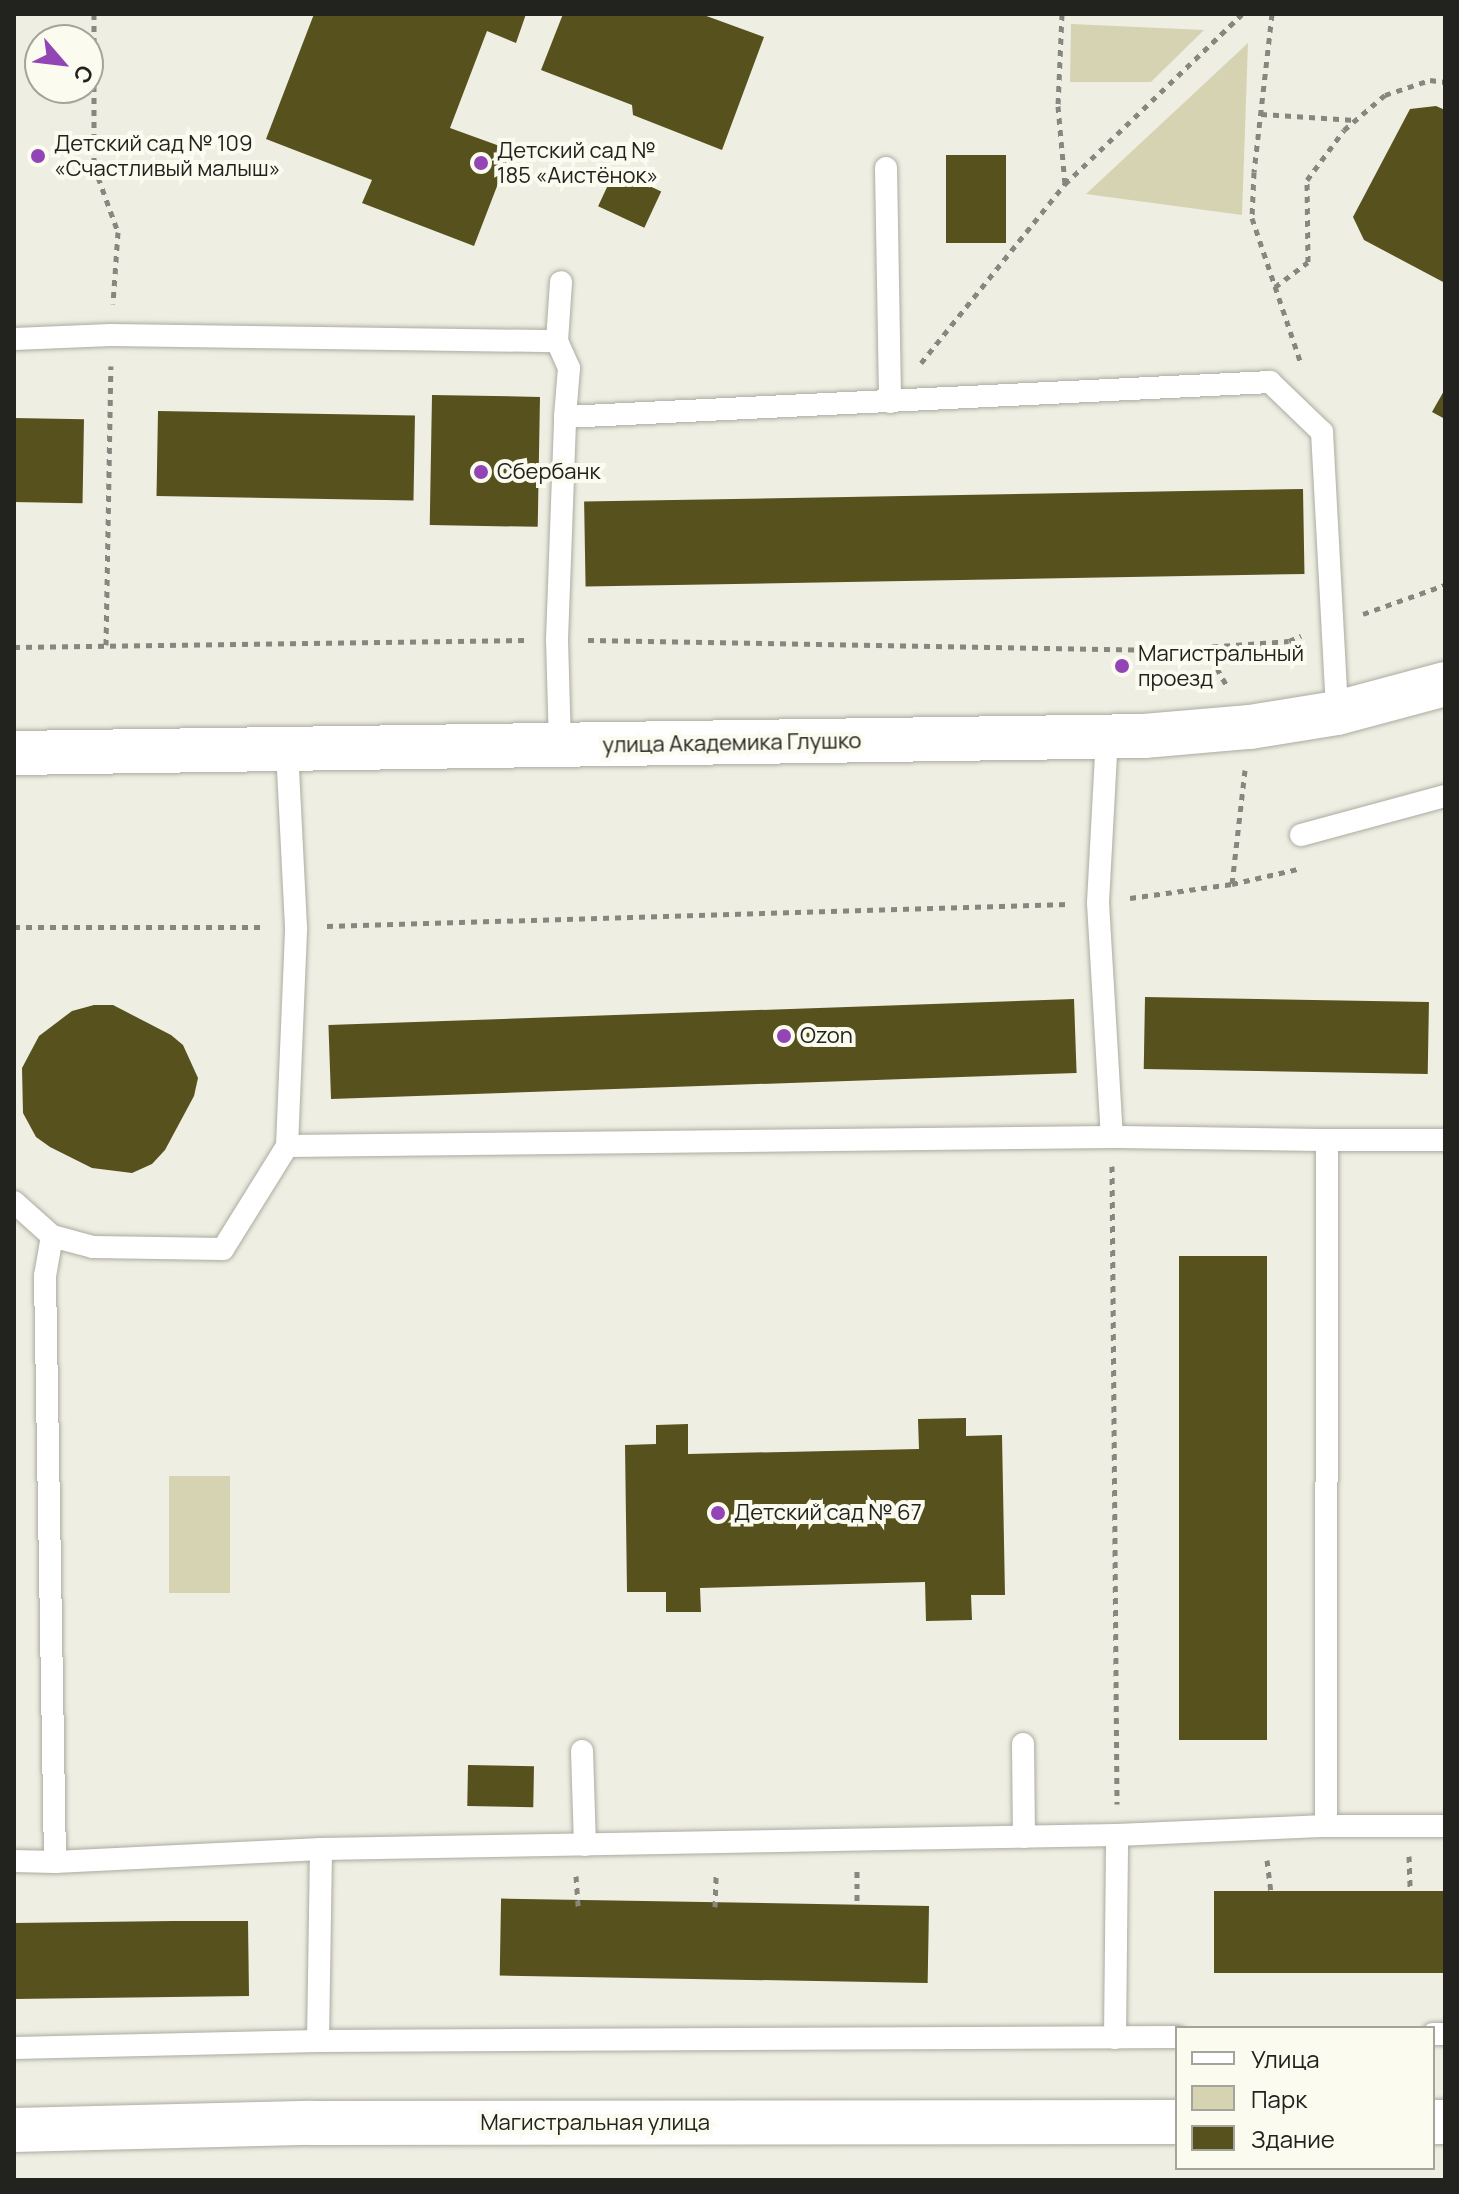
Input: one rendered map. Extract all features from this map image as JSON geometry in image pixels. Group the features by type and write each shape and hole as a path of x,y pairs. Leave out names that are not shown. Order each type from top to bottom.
{"street":[{"name":"улица Академика Глушко","path":"14,753 1107,736 1250,727 1337,713 1445,684"},
{"name":"Магистральная улица","path":"14,2130 311,2123 1175,2122"}],"lane":[{"path":"886,168 890,402"},
{"path":"560,746 557,640 569,368 557,341 561,282"},
{"path":"14,339 111,335 557,341"},
{"path":"565,417 1270,382 1322,432 1337,713"},
{"path":"1107,736 1098,903 1112,1137"},
{"path":"14,1202 52,1236 93,1247 223,1249 287,1146 296,927 287,747"},
{"path":"1301,835 1445,796"},
{"path":"287,1146 1112,1137 1445,1140"},
{"path":"1326,1826 1327,1140"},
{"path":"52,1236 45,1276 55,1862"},
{"path":"1023,1744 1024,1837"},
{"path":"582,1751 585,1845"},
{"path":"14,1861 55,1862 321,1849 1117,1835 1326,1826 1445,1826"},
{"path":"1115,2038 1117,1835"},
{"path":"318,2041 321,1849"},
{"path":"14,2048 318,2041 1175,2037"}],"path":[{"path":"1062,14 1058,106 1065,184"},
{"path":"890,402 1065,184 1242,14"},
{"path":"1272,14 1252,218 1302,368"},
{"path":"1275,287 1308,262 1307,180 1344,130 1385,95 1430,80 1445,82"},
{"path":"1261,114 1356,120"},
{"path":"14,647 557,640 1164,650 1289,641 1445,585"},
{"path":"14,927 296,927 1098,903 1232,884"},
{"path":"1112,1137 1117,1835"}],"green space":[{"path":"1071,24 1204,30 1151,82 1070,82"},
{"path":"1248,43 1242,215 1086,194"},
{"path":"169,1476 230,1476 230,1593 169,1593"}],"building":[{"path":"314,14 526,14 516,43 487,31 450,128 511,150 474,246 362,203 372,180 266,139"},
{"path":"563,14 701,14 764,37 722,150 633,115 632,105 541,70"},
{"path":"1436,106 1445,110 1445,283 1364,240 1353,217 1410,109"},
{"path":"946,155 1006,155 1006,243 946,243"},
{"path":"615,170 661,192 644,228 598,206"},
{"path":"1445,389 1445,419 1432,412"},
{"path":"432,395 540,397 538,527 430,525"},
{"path":"158,411 415,415 413,500 157,496"},
{"path":"14,418 84,419 83,503 14,502"},
{"path":"1303,489 1304,574 586,587 584,502"},
{"path":"1145,997 1429,1002 1428,1074 1144,1069"},
{"path":"1074,999 1077,1073 331,1099 328,1025"},
{"path":"94,1005 113,1005 171,1035 183,1045 198,1078 194,1096 165,1150 152,1164 132,1173 92,1168 50,1147 36,1137 23,1113 22,1068 39,1036 72,1011"},
{"path":"1179,1256 1267,1256 1267,1740 1179,1740"},
{"path":"966,1418 966,1436 1002,1435 1005,1595 971,1595 972,1620 926,1621 925,1582 700,1588 701,1612 666,1612 666,1592 627,1592 625,1445 656,1444 656,1425 688,1424 688,1454 919,1449 918,1419"},
{"path":"468,1765 534,1766 533,1807 467,1806"},
{"path":"1214,1891 1445,1891 1445,1973 1214,1973"},
{"path":"501,1899 929,1906 928,1983 500,1976"},
{"path":"248,1921 249,1996 14,1999 14,1923"}],"place":[{"name":"Детский сад № 109 «Счастливый малыш»","path":"38,156"},
{"name":"Детский сад № 185 «Аистёнок»","path":"481,163"},
{"name":"Сбербанк","path":"481,472"},
{"name":"Магистральный проезд","path":"1122,666"},
{"name":"Ozon","path":"784,1036"},
{"name":"Детский сад № 67","path":"718,1513"}]}
